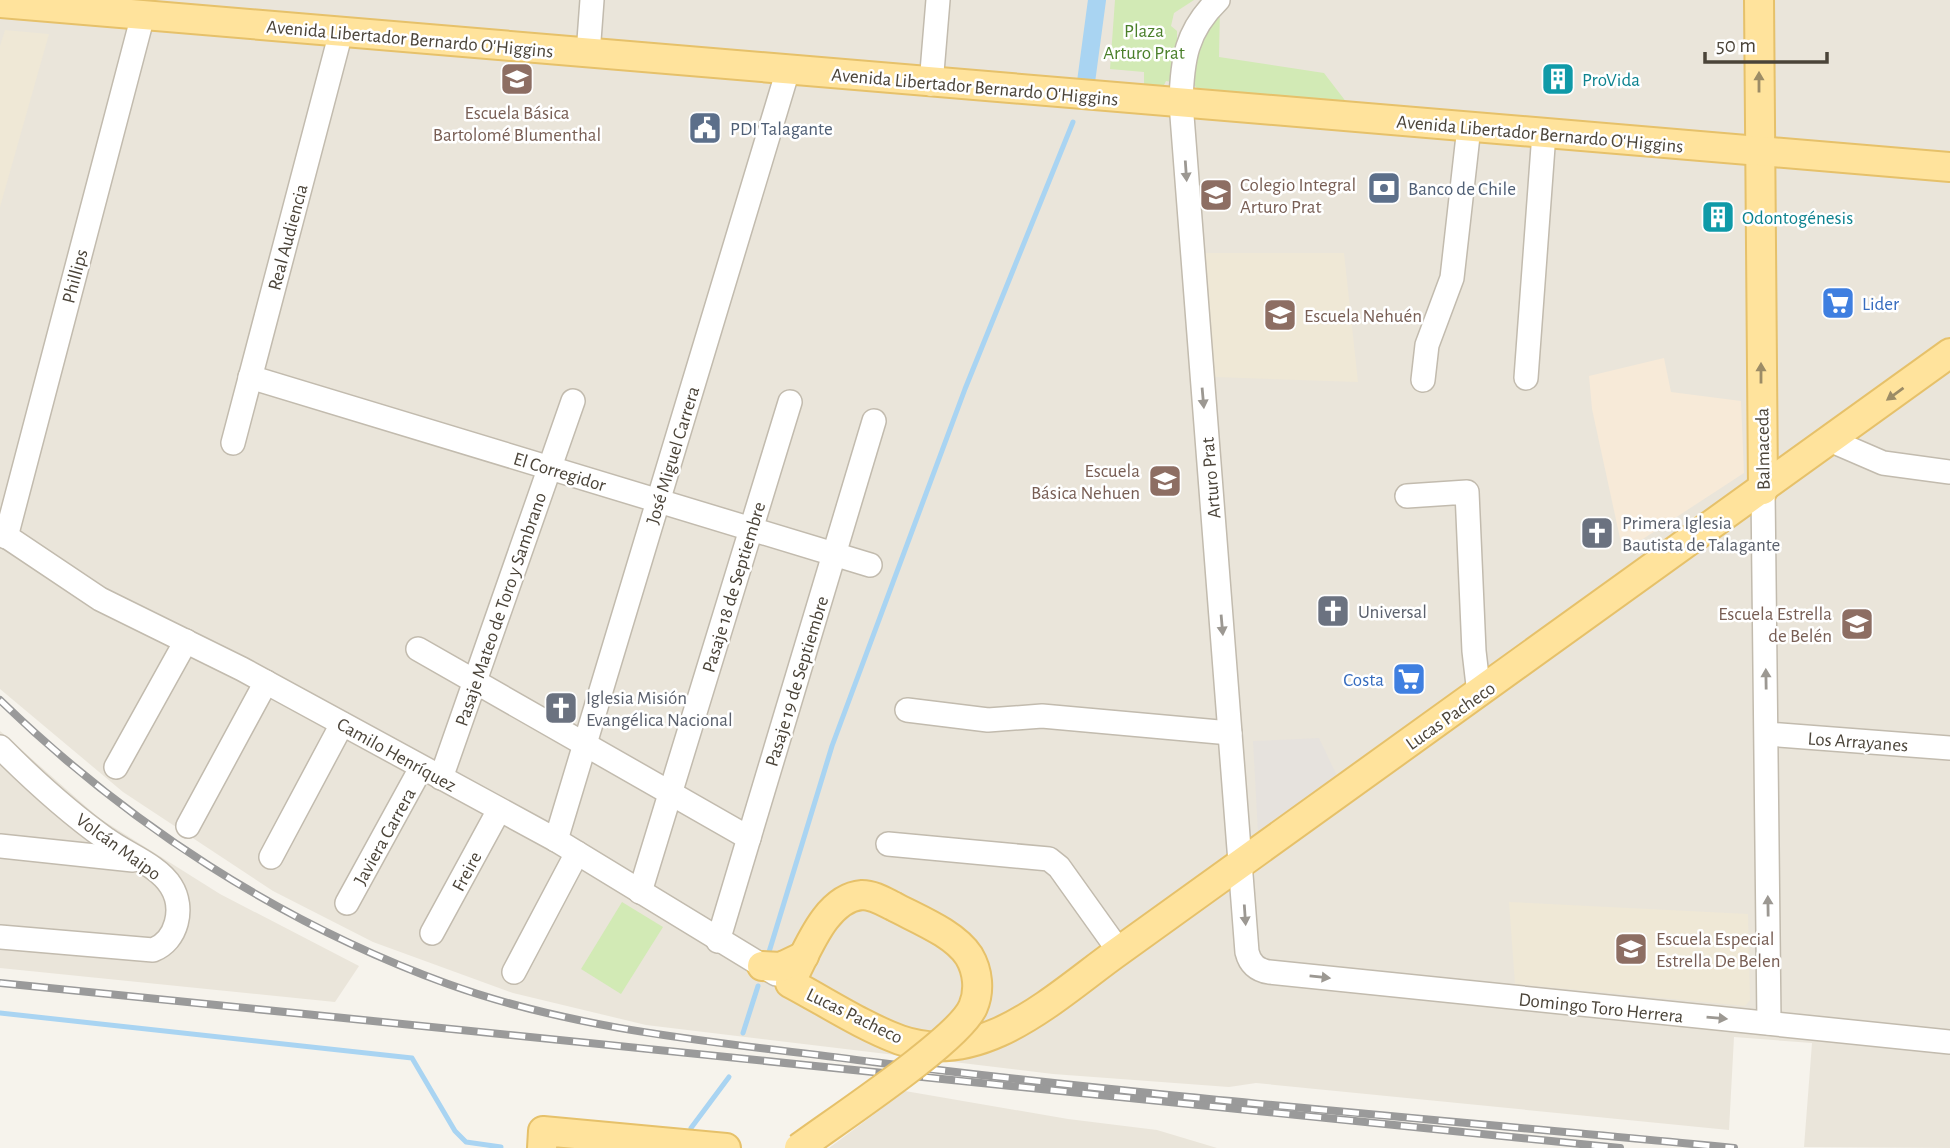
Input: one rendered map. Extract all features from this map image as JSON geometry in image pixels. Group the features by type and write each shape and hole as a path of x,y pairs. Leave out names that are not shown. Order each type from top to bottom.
{"main road":[{"name":"Balmaceda","path":"1759,0 1763,490"},
{"name":"Avenida Libertador Bernardo O'Higgins","path":"0,3 1950,167"},
{"name":"Lucas Pacheco","path":"799,1148 930,1051 960,1025 973,1007 977,980 968,954 933,929 872,896 846,900 821,926 790,983 903,1041 933,1046 964,1045 993,1036 1119,951 1832,441 1950,353"},
{"path":"762,966 782,967 804,956 810,982 818,998"},
{"path":"543,1140 726,1148"}],"street":[{"path":"588,54 592,0"},
{"path":"931,83 937,0"},
{"name":"Arturo Prat","path":"1218,0 1196,24 1187,44 1182,65 1181,103 1247,952 1254,965"},
{"name":"Phillips","path":"3,535 143,15"},
{"name":"Real Audiencia","path":"233,443 341,32"},
{"name":"José Miguel Carrera","path":"556,840 788,70"},
{"path":"1423,380 1427,345 1452,278 1469,127"},
{"path":"1526,378 1544,133"},
{"name":"El Corregidor","path":"250,377 870,565"},
{"name":"Pasaje Mateo de Toro y Sambrano","path":"431,773 475,681 573,401"},
{"name":"Pasaje 18 de Septiembre","path":"640,892 789,402"},
{"name":"Pasaje 19 de Septiembre","path":"718,941 874,421"},
{"path":"1832,441 1883,463 1950,472"},
{"name":"Balmaceda","path":"1763,490 1769,1023"},
{"path":"1407,496 1467,492 1474,651 1479,694"},
{"name":"Camilo Henríquez","path":"3,535 100,599 266,682 556,840 790,983"},
{"path":"116,767 186,641"},
{"path":"418,649 748,838"},
{"path":"188,825 266,682"},
{"path":"908,710 988,720 1042,716 1230,733"},
{"path":"271,857 342,724"},
{"name":"Los Arrayanes","path":"1767,734 1950,748"},
{"name":"Volcán Maipo","path":"0,747 64,806 158,872 172,887 177,914 173,932 153,950 139,951 0,937"},
{"name":"Javiera Carrera","path":"347,903 431,773"},
{"name":"Freire","path":"432,933 499,810"},
{"path":"888,844 1049,859 1059,867 1119,951"},
{"path":"0,846 139,860"},
{"path":"514,972 577,853"},
{"name":"Domingo Toro Herrera","path":"1254,965 1269,972 1950,1042"}],"shaded area":[{"path":"0,0 1950,0 1950,1148 1804,1147 1812,1043 1734,1037 1729,1130 1256,1083 1229,1087 1053,1074 646,1025 513,993 373,942 273,891 123,792 0,689"},
{"path":"5,30 49,34 0,207 0,46"},
{"name":"Escuela Nehuén","path":"1204,253 1344,253 1358,382 1215,377"},
{"path":"1664,358 1671,392 1741,401 1744,473 1623,552 1592,409 1589,376"},
{"path":"0,731 99,818 220,894 359,966 335,1002 0,968"},
{"path":"1319,738 1338,778 1263,835 1258,833 1253,741"},
{"name":"Escuela Especial Estrella De Belen","path":"1509,902 1748,914 1750,1000 1745,1006 1515,984"},
{"path":"905,1091 1068,1119 1157,1130 1217,1148 829,1148"}],"green space":[{"name":"Plaza Arturo Prat","path":"1115,0 1194,0 1174,13 1171,26 1177,31 1177,83 1166,81 1163,87 1144,86 1144,72 1110,69"},
{"path":"1220,6 1219,57 1324,73 1347,103 1197,88 1192,83 1201,28"},
{"path":"622,902 663,927 621,994 581,969"}],"waterway":[{"path":"1086,82 1097,0"},
{"path":"769,952 832,746 965,389 1073,122"},
{"path":"743,1033 758,986"},
{"path":"0,1013 412,1058 455,1131 466,1142 501,1147"},
{"path":"691,1128 729,1077"}],"railway":[{"path":"0,700 100,788 209,866 325,931 448,984 499,1001 658,1034 980,1075 1195,1098 1734,1148"},
{"path":"0,983 1620,1148"}],"place":[{"name":"Escuela Básica Bartolomé Blumenthal","path":"517,79"},
{"name":"ProVida","path":"1558,79"},
{"name":"PDI Talagante","path":"705,128"},
{"name":"Banco de Chile","path":"1384,188"},
{"name":"Colegio Integral Arturo Prat","path":"1216,195"},
{"name":"Odontogénesis","path":"1718,217"},
{"name":"Lider","path":"1838,303"},
{"name":"Escuela Nehuén","path":"1280,315"},
{"name":"Escuela Básica Nehuen","path":"1165,481"},
{"name":"Primera Iglesia Bautista de Talagante","path":"1597,533"},
{"name":"Universal","path":"1333,611"},
{"name":"Escuela Estrella de Belén","path":"1857,624"},
{"name":"Costa","path":"1409,679"},
{"name":"Iglesia Misión Evangélica Nacional","path":"561,708"},
{"name":"Escuela Especial Estrella De Belen","path":"1631,949"}]}
